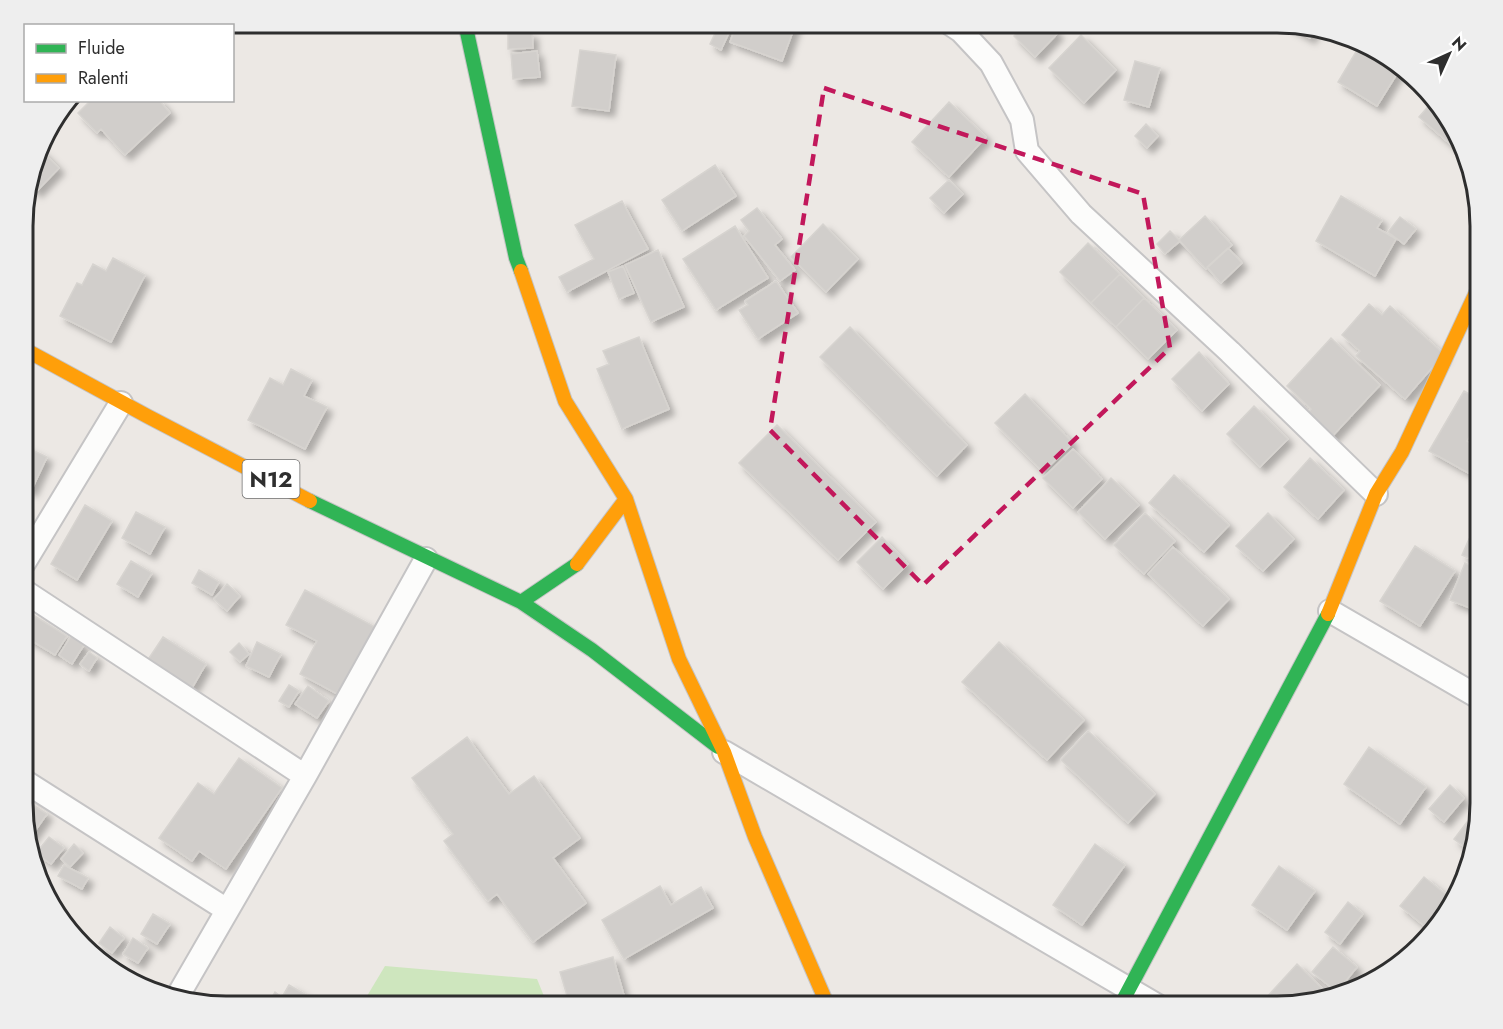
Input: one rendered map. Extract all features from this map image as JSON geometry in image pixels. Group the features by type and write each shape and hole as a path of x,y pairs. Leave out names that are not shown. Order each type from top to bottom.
{"main road":[{"path":"467,33 516,258 565,401 626,499 679,659 724,752 755,837 824,996"},
{"path":"1125,996 1330,611 1376,494 1402,452 1470,306"},
{"name":"N12","path":"33,354 121,403 426,559 521,602"},
{"path":"626,499 579,563 521,602 592,650 724,752"}],"street":[{"path":"963,33 991,63 1022,120 1027,151 1081,214 1230,352 1376,494"},
{"path":"33,548 121,403"},
{"path":"181,990 305,776 426,559"},
{"path":"33,597 305,776"},
{"path":"1330,611 1470,692"},
{"path":"724,752 1121,996"},
{"path":"33,787 227,910"}],"highlighted area":[{"path":"824,88 1143,194 1170,348 923,585 770,430"}],"green space":[{"path":"385,966 537,979 544,996 367,996"}],"building":[{"path":"508,33 532,33 533,48 508,49"},
{"path":"715,33 729,33 721,50 710,44"},
{"path":"733,33 792,33 782,61 730,42"},
{"path":"1017,33 1058,33 1035,57 1014,36"},
{"path":"1081,35 1116,70 1084,103 1049,68"},
{"path":"580,50 616,55 609,111 572,106"},
{"path":"537,51 540,77 513,79 511,54"},
{"path":"1357,51 1397,74 1377,106 1338,82"},
{"path":"1135,61 1160,68 1149,107 1124,100"},
{"path":"89,102 161,102 170,113 125,155 101,129 97,133 78,113"},
{"path":"949,102 986,137 949,177 912,142"},
{"path":"1428,106 1452,145 1419,117"},
{"path":"1146,124 1158,136 1147,148 1135,136"},
{"path":"47,156 59,168 36,192"},
{"path":"715,165 736,196 682,231 662,200"},
{"path":"949,180 963,194 944,213 930,198"},
{"path":"1341,196 1382,220 1377,228 1396,239 1375,276 1316,241"},
{"path":"622,201 648,249 567,292 559,277 594,259 575,225"},
{"path":"757,208 782,239 775,245 795,270 780,281 744,236 749,231 741,220"},
{"path":"1205,216 1232,245 1206,269 1179,240"},
{"path":"1400,217 1416,229 1404,244 1388,232"},
{"path":"823,224 858,259 826,292 791,257"},
{"path":"735,226 768,278 716,310 683,259"},
{"path":"1170,231 1180,241 1165,254 1157,244"},
{"path":"1088,243 1120,274 1091,303 1060,272"},
{"path":"1228,248 1242,263 1221,283 1207,267"},
{"path":"658,250 684,307 651,322 625,265"},
{"path":"113,258 145,275 111,342 60,316 77,283 82,285 93,264 106,271"},
{"path":"623,266 634,293 619,299 608,272"},
{"path":"1120,274 1144,298 1116,327 1091,303"},
{"path":"776,281 798,313 758,339 739,310 748,305 745,301"},
{"path":"1144,298 1177,330 1148,359 1116,327"},
{"path":"1369,304 1382,315 1390,306 1444,354 1405,399 1356,356 1360,351 1342,335"},
{"path":"850,327 967,445 937,476 820,357"},
{"path":"639,337 669,409 622,429 597,369 609,364 603,351"},
{"path":"1331,338 1380,385 1327,442 1303,419 1311,409 1287,386"},
{"path":"1199,352 1229,384 1202,411 1172,379"},
{"path":"291,369 312,380 304,396 327,407 305,449 248,420 270,378 283,385"},
{"path":"1464,391 1470,394 1470,436 1467,441 1470,443 1470,474 1429,451"},
{"path":"1025,394 1073,443 1043,472 995,423"},
{"path":"1254,406 1288,439 1260,467 1227,434"},
{"path":"777,425 876,522 838,560 739,463"},
{"path":"1073,449 1102,479 1073,508 1043,478"},
{"path":"33,450 47,457 33,487"},
{"path":"1310,458 1344,490 1318,519 1284,487"},
{"path":"1174,475 1229,525 1204,552 1149,503"},
{"path":"1111,478 1139,505 1105,539 1078,512"},
{"path":"85,505 112,521 77,580 51,564"},
{"path":"136,512 165,527 150,554 122,538"},
{"path":"1145,513 1175,541 1144,574 1114,545"},
{"path":"1268,513 1294,539 1263,571 1236,546"},
{"path":"882,537 908,564 883,589 857,562"},
{"path":"1469,539 1470,559 1462,555"},
{"path":"1415,546 1455,571 1420,626 1380,601"},
{"path":"1173,547 1229,599 1203,626 1148,574"},
{"path":"131,561 152,573 138,597 117,584"},
{"path":"1465,563 1470,565 1470,608 1450,600"},
{"path":"199,570 219,582 212,595 192,583"},
{"path":"227,584 240,596 227,611 214,599"},
{"path":"305,590 377,628 341,696 300,674 317,641 286,625"},
{"path":"33,615 67,636 55,655 33,642"},
{"path":"71,636 84,645 72,664 59,655"},
{"path":"163,637 206,664 192,688 147,661"},
{"path":"257,642 281,654 269,677 246,666"},
{"path":"999,642 1084,720 1047,760 962,682"},
{"path":"239,643 249,654 240,662 230,652"},
{"path":"89,652 97,658 89,671 80,664"},
{"path":"289,685 299,691 289,707 279,701"},
{"path":"308,686 329,701 317,718 295,704"},
{"path":"1088,731 1155,794 1128,823 1061,760"},
{"path":"467,737 509,794 534,776 580,838 553,858 586,903 533,942 497,894 488,901 444,841 453,834 412,778"},
{"path":"1369,747 1426,787 1400,824 1344,784"},
{"path":"239,758 282,788 226,869 199,851 192,861 159,838 198,783 214,794"},
{"path":"1450,785 1464,798 1444,822 1429,809"},
{"path":"33,805 47,814 35,831"},
{"path":"1470,819 1465,847 1454,839"},
{"path":"49,837 64,848 51,864 41,857 39,849"},
{"path":"74,844 83,853 70,867 61,859"},
{"path":"1095,844 1125,865 1082,925 1053,905"},
{"path":"64,865 88,878 82,889 58,876"},
{"path":"1279,866 1315,891 1287,930 1252,905"},
{"path":"1424,877 1446,895 1425,927 1400,906"},
{"path":"660,886 671,905 701,887 713,908 624,959 602,920"},
{"path":"1348,902 1363,914 1340,944 1325,932"},
{"path":"153,914 170,924 157,944 141,934"},
{"path":"110,927 124,938 112,953 99,943"},
{"path":"133,938 148,948 138,963 123,954"},
{"path":"1333,947 1357,967 1343,984 1332,988 1312,972"},
{"path":"613,957 624,996 567,996 560,972"},
{"path":"1297,964 1324,990 1290,996 1268,996"},
{"path":"289,985 308,996 283,996"}],"traffic: fast":[{"path":"467,33 516,258 521,271"},
{"path":"310,501 521,602 577,564"},
{"path":"521,602 592,650 718,747"},
{"path":"1125,996 1328,614"}],"traffic: slow":[{"path":"521,271 565,401 626,499 577,564"},
{"path":"1328,614 1376,494 1402,452 1470,306"},
{"path":"33,354 310,501"},
{"path":"626,499 679,659 724,752 755,837 824,996"}]}
